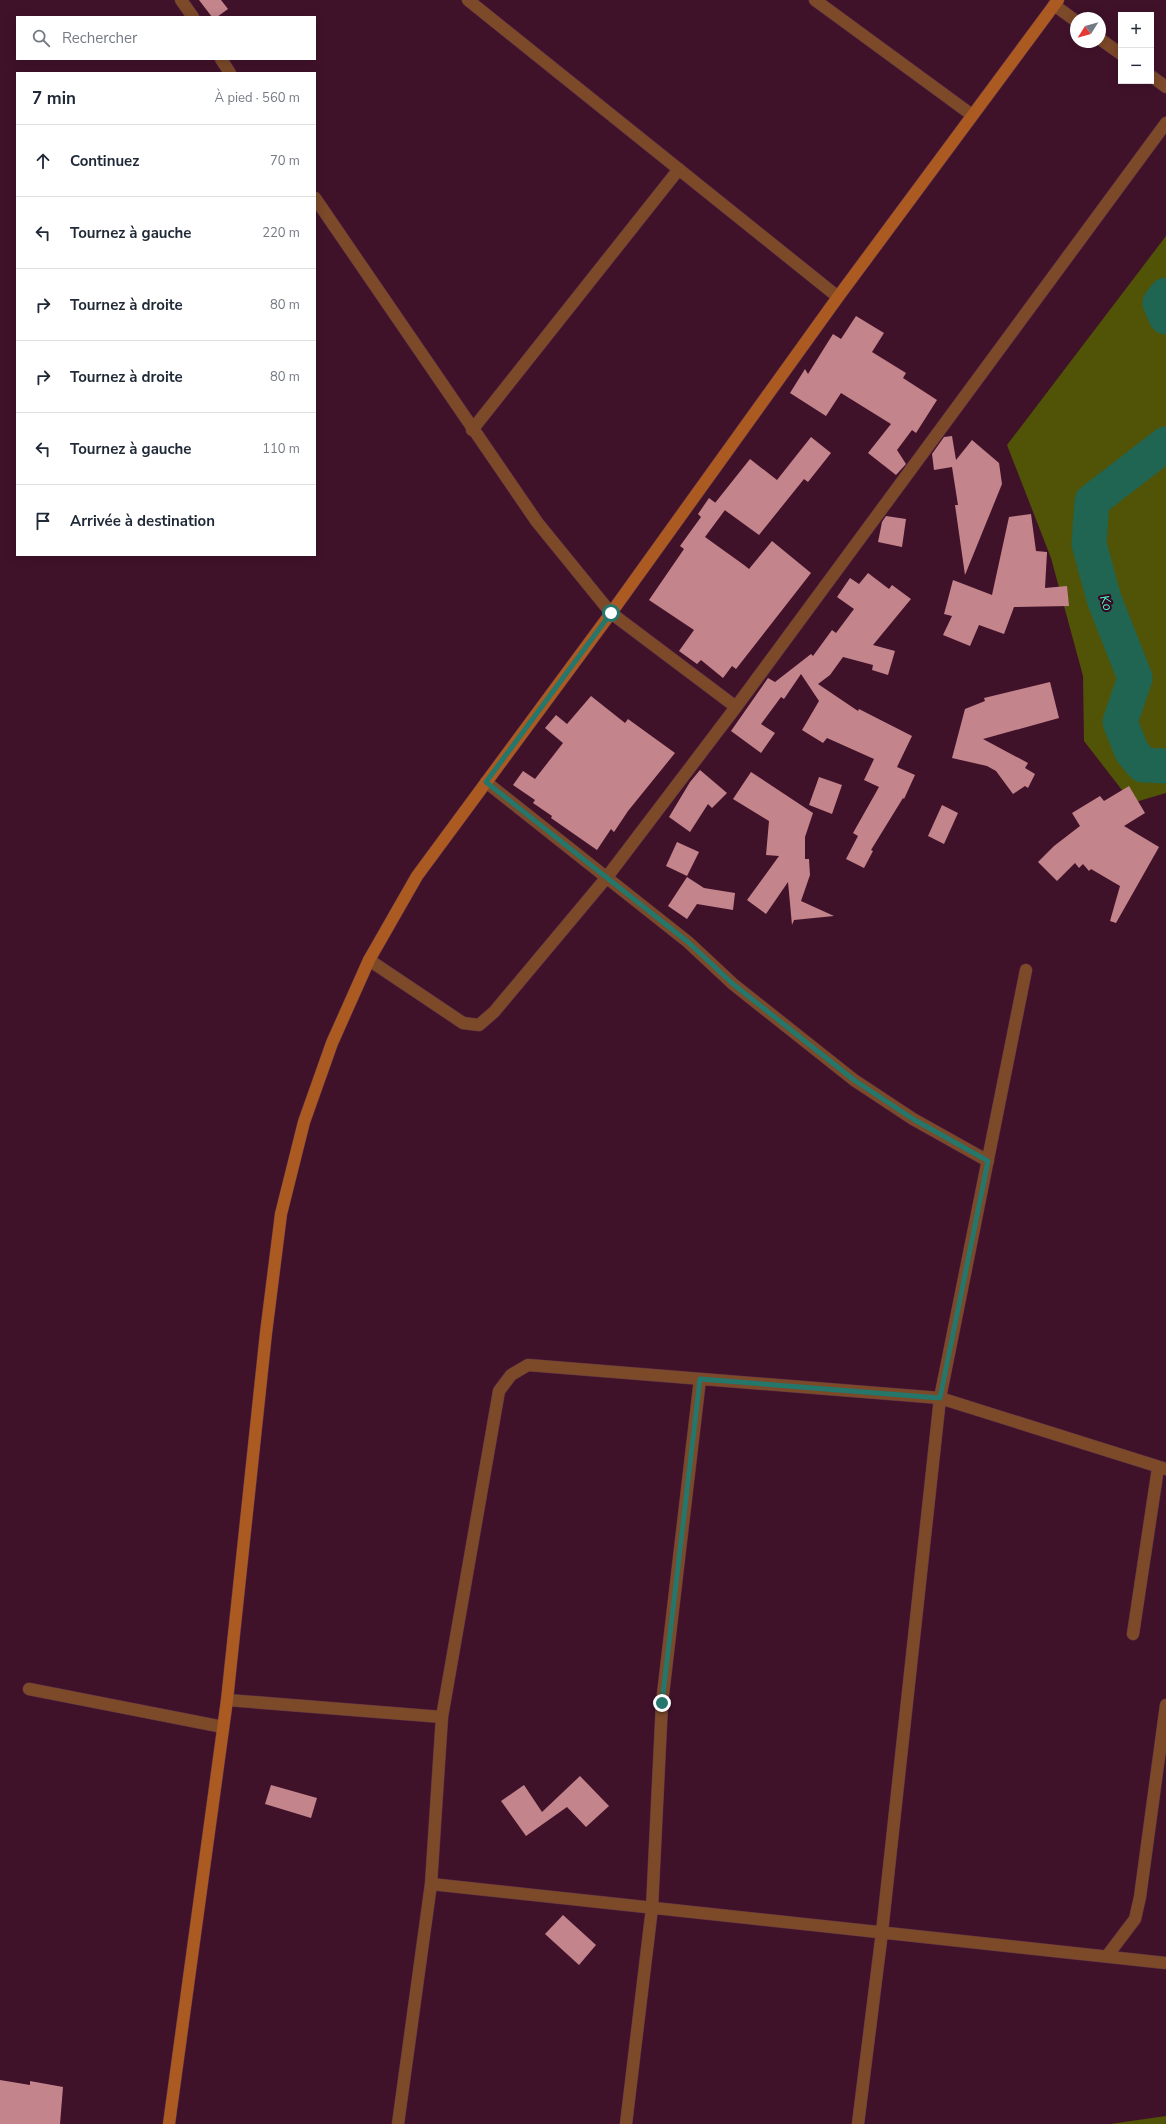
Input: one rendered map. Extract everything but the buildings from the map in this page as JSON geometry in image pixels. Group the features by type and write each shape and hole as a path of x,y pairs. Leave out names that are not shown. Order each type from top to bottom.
{"main road":[{"path":"169,2124 227,1700 266,1333 281,1214 304,1122 332,1042 369,960 417,876 611,613 838,297 1056,2"}],"street":[{"path":"181,0 191,16"},
{"path":"468,0 838,297"},
{"path":"815,0 972,115"},
{"path":"1056,2 1070,15"},
{"path":"1106,43 1118,52"},
{"path":"222,60 229,72"},
{"path":"1154,78 1166,87"},
{"path":"369,960 463,1023 479,1025 494,1012 607,877 736,707 1166,123"},
{"path":"472,430 679,169"},
{"path":"316,199 472,430 537,522 611,613 736,707"},
{"path":"486,782 688,942 733,984 854,1080 913,1119 988,1161"},
{"path":"858,2124 882,1932 940,1398 1026,970"},
{"path":"398,2124 431,1884 442,1717 499,1391 511,1375 528,1365 940,1398 1162,1468 1133,1634"},
{"path":"626,2124 652,1908 662,1703 700,1379"},
{"path":"29,1689 223,1726"},
{"path":"227,1700 442,1717"},
{"path":"1107,1956 1135,1919 1140,1897 1166,1705"},
{"path":"431,1884 1166,1963"}],"shaded area":[{"path":"1166,236 1166,793 1132,803 1084,741 1083,676 1051,558 1007,445"},
{"path":"1166,2116 1166,2124 1110,2124"}],"waterway":[{"name":"Ko","path":"1166,295 1160,303 1166,317"},
{"name":"Ko","path":"1166,444 1092,501 1089,544 1104,599 1135,678 1120,722 1132,752 1143,765 1166,766"}],"route":[{"path":"611,613 486,782 688,942 733,984 791,1032 854,1080 913,1119 988,1161 940,1398 700,1379 662,1703"}]}
